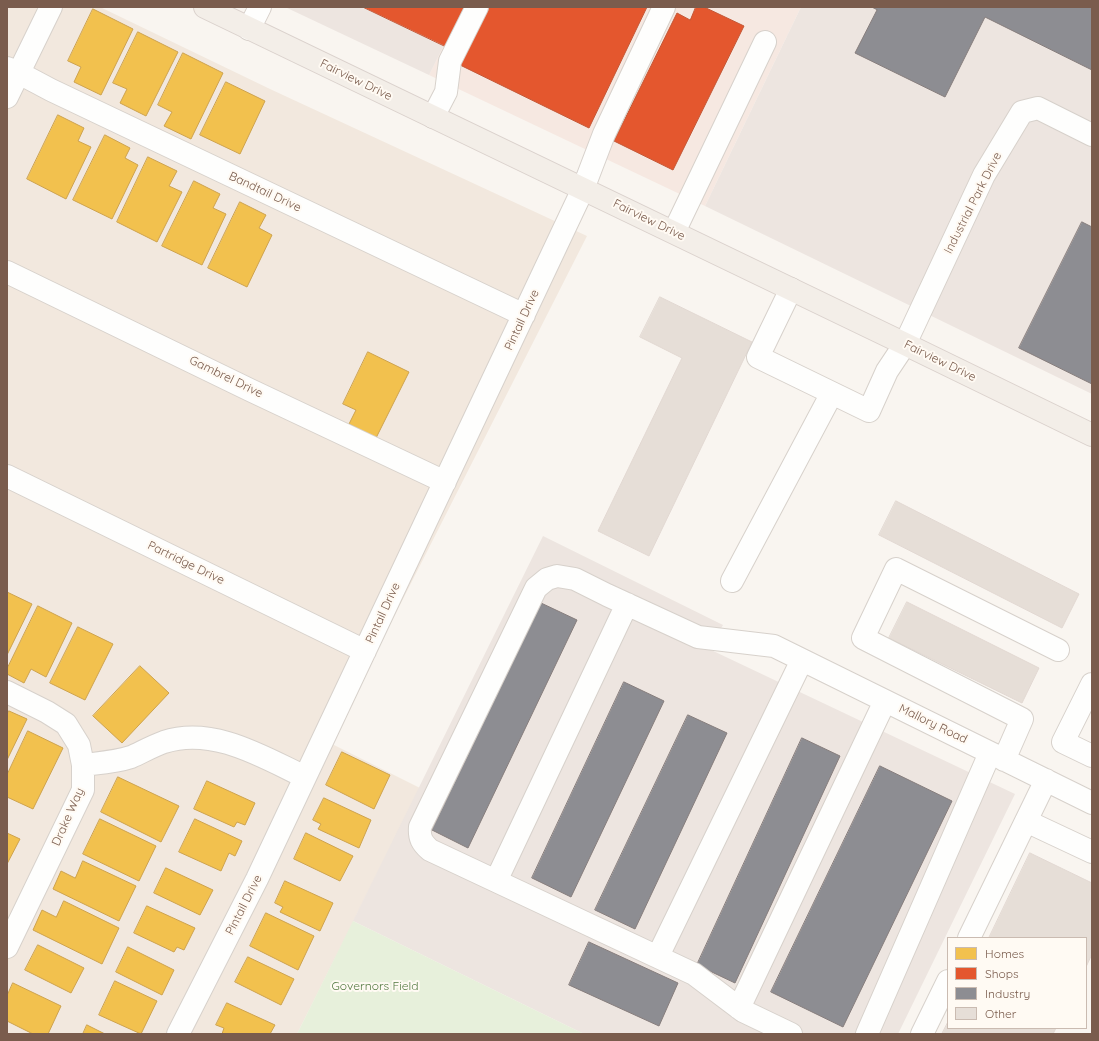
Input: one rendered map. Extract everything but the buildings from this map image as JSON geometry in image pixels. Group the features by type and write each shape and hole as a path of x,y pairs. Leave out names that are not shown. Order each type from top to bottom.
{"main road":[{"name":"Fairview Drive","path":"205,7 1092,435"}],"street":[{"path":"7,97 13,70 51,7"},
{"path":"249,29 260,7"},
{"path":"433,117 446,92 450,61 477,7"},
{"name":"Pintail Drive","path":"178,1034 254,886 366,651 583,189 604,134 664,7"},
{"path":"674,232 765,42"},
{"name":"Bandtail Drive","path":"13,70 51,90 524,315"},
{"name":"Industrial Park Drive","path":"832,393 869,411 887,371 905,344 984,175 1022,112 1038,108 1092,134"},
{"name":"Gambrel Drive","path":"7,272 445,482"},
{"path":"732,581 832,393 758,357 791,289"},
{"name":"Partridge Drive","path":"7,476 366,651"},
{"path":"867,1034 997,756 1022,719 863,638 896,569 1058,650"},
{"name":"Mallory Road","path":"791,1034 739,1008 694,974 430,850 423,844 420,836 420,827 536,588 548,579 557,576 575,579 698,637 774,646 1092,803"},
{"path":"496,881 627,604"},
{"path":"658,956 802,660"},
{"path":"1092,684 1063,742 1092,756"},
{"name":"Drake Way","path":"7,692 47,712 66,724 79,745 83,765 83,790 7,947"},
{"path":"739,1008 885,701"},
{"path":"83,765 111,762 130,757 165,742 183,738 207,738 229,743 305,777"},
{"path":"969,937 1046,780"},
{"path":"1026,821 1092,852"},
{"path":"922,1034 947,983"}],"shaded area":[{"path":"7,7 100,7 270,89 587,236 330,743 420,788 297,1034 7,1034"},
{"path":"285,7 463,7 429,75"},
{"path":"463,7 801,7 705,206 429,75"},
{"path":"801,7 1092,7 1092,394 705,206"},
{"path":"543,536 723,625 709,649 1015,794 898,1034 584,1034 353,921"}],"green space":[{"name":"Governors Field","path":"353,921 584,1034 297,1034"}]}
